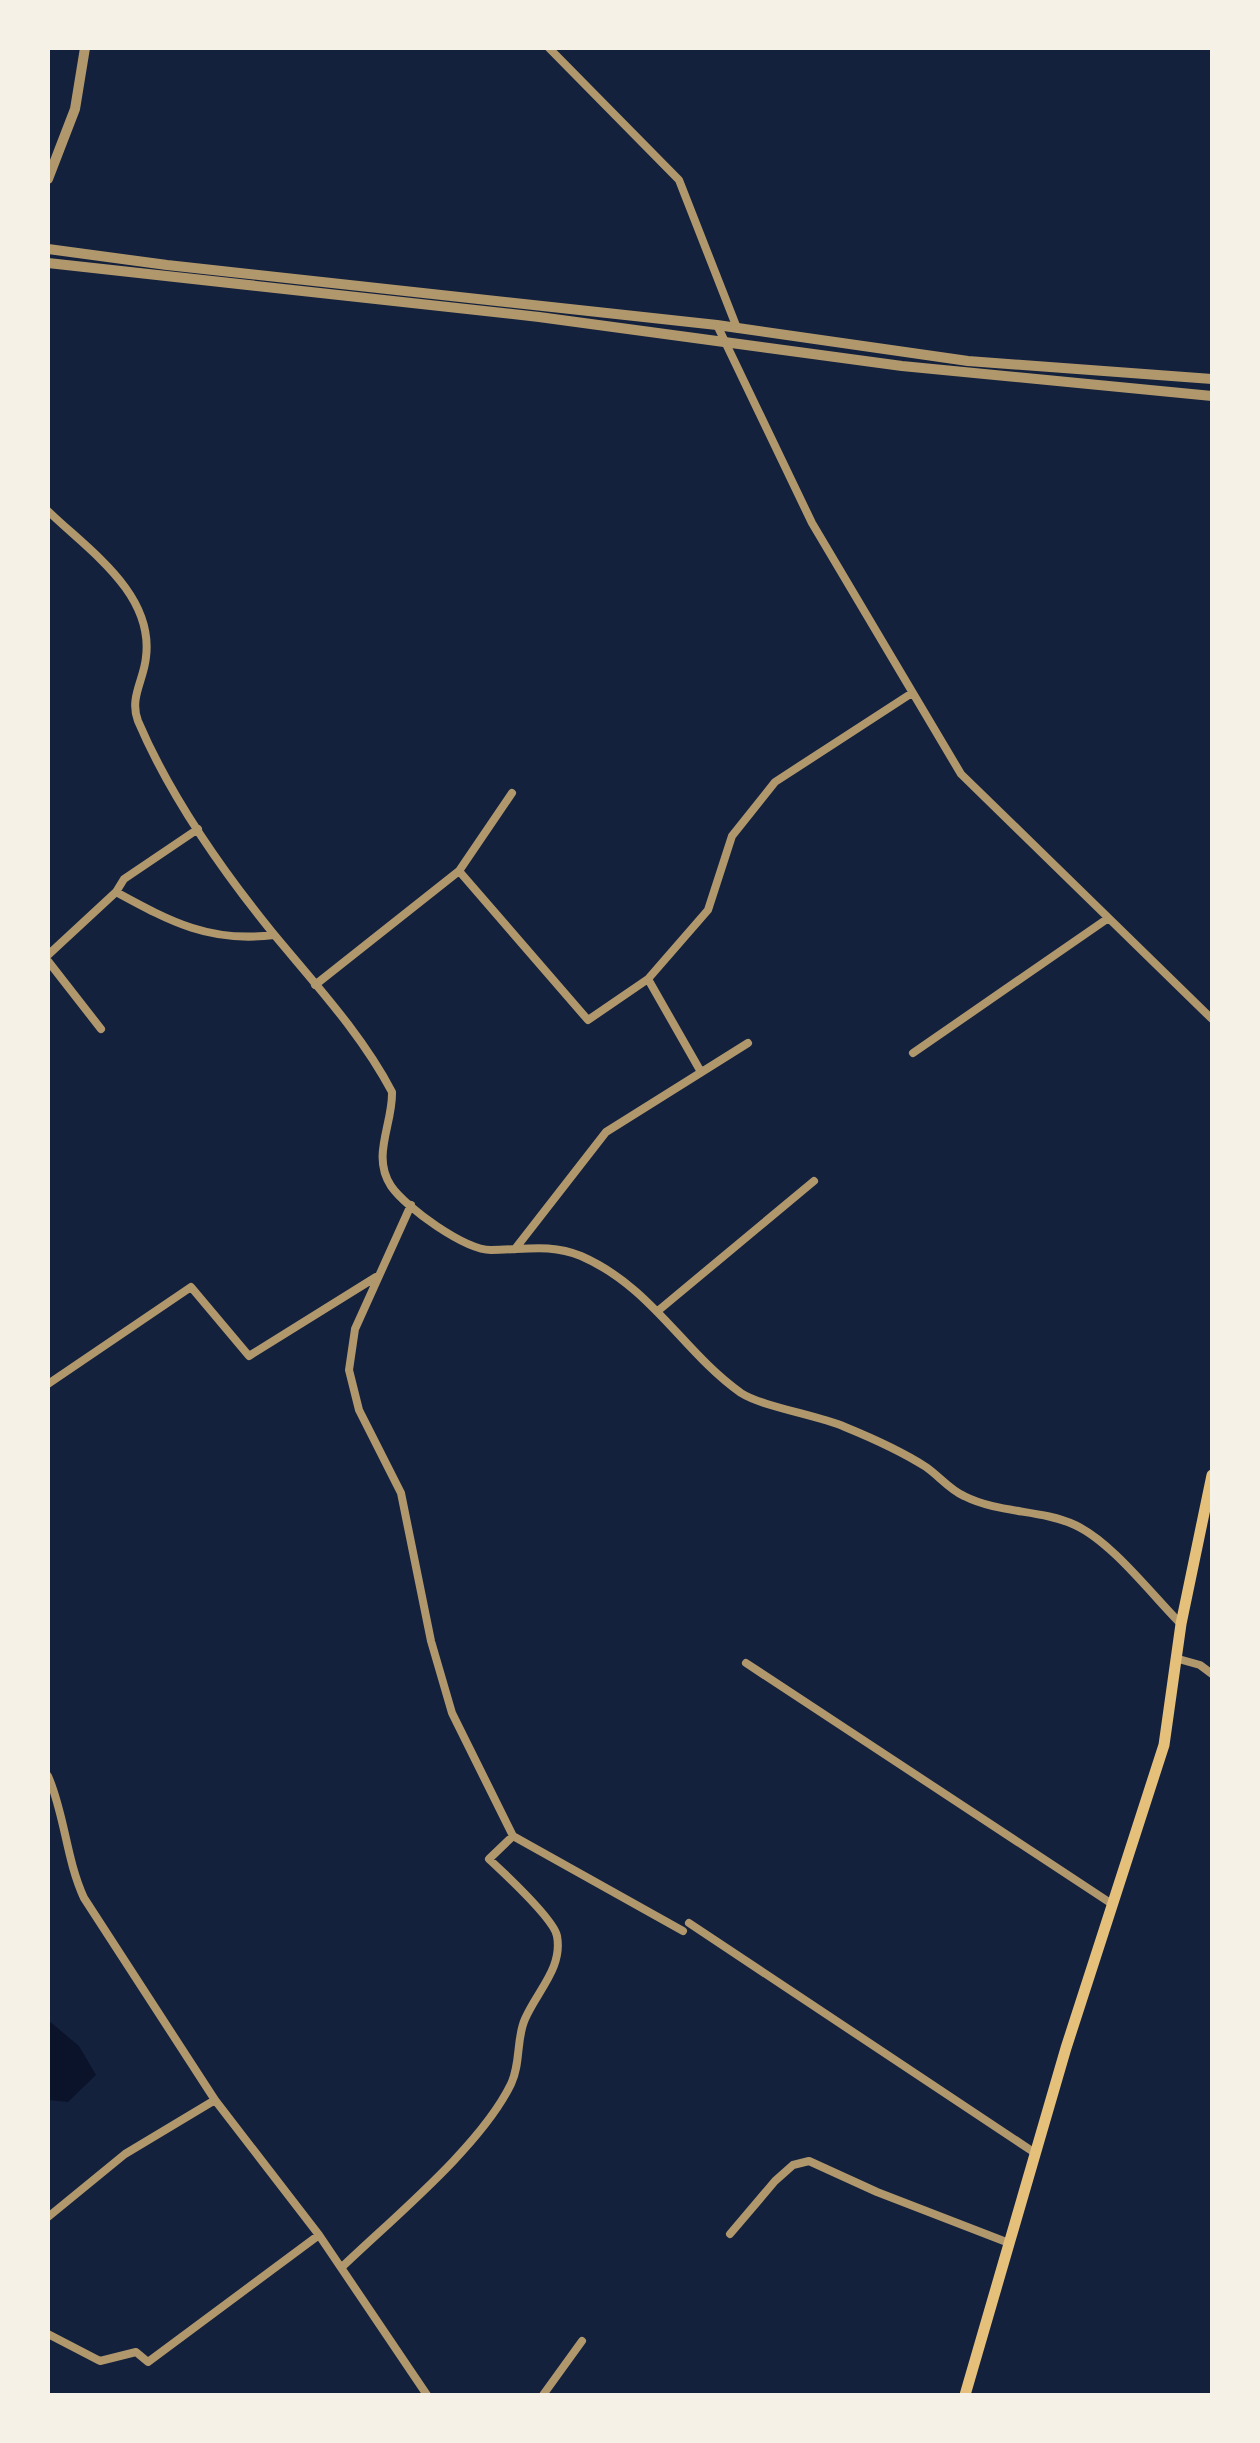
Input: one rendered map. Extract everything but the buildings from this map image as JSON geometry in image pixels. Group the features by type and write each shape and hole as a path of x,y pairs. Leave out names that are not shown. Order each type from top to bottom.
{"main road":[{"path":"965,2395 1035,2153 1164,1745 1181,1624 1212,1475"}],"street":[{"path":"48,179 75,109 85,48"},
{"path":"549,48 679,180 737,328"},
{"path":"48,249 167,265 717,325 968,361 1212,379"},
{"path":"48,263 524,315 902,366 1212,396"},
{"path":"717,325 812,523 961,774 1212,1019"},
{"path":"48,511 94,550 138,611 148,643 134,710 198,829 274,935 377,1065 392,1092 382,1162 389,1184 411,1205 476,1247 542,1247 583,1257 633,1288 659,1310 742,1393 817,1415 860,1434 925,1467 960,1495 993,1509 1054,1519 1088,1533 1181,1624"},
{"path":"459,871 588,1020 648,979 708,910 732,836 775,782 912,693"},
{"path":"315,985 459,871 512,793"},
{"path":"48,955 116,892 124,879 198,829"},
{"path":"116,892 182,925 213,936 239,939 274,935"},
{"path":"913,1053 1107,919"},
{"path":"48,961 101,1029"},
{"path":"648,979 701,1072"},
{"path":"515,1249 606,1132 748,1043"},
{"path":"659,1310 814,1181"},
{"path":"411,1205 355,1329 349,1370 359,1410 401,1493 431,1641 452,1713 513,1836 686,1927 1035,2153"},
{"path":"48,1384 191,1287 249,1356 377,1276"},
{"path":"1175,1658 1200,1665 1212,1674"},
{"path":"746,1663 1112,1904"},
{"path":"48,1776 58,1800 73,1874 84,1898 215,2100 342,2267 427,2395"},
{"path":"342,2267 465,2148 511,2085 519,2058 523,2021 558,1959 557,1933 520,1888 489,1859 513,1836"},
{"path":"48,2217 125,2154 215,2100"},
{"path":"730,2234 775,2181 793,2165 809,2161 877,2192 1009,2243"},
{"path":"48,2334 100,2361 136,2352 148,2362 319,2235"},
{"path":"543,2395 582,2341"}],"water":[{"path":"48,2020 79,2046 96,2075 68,2102 48,2100"}]}
